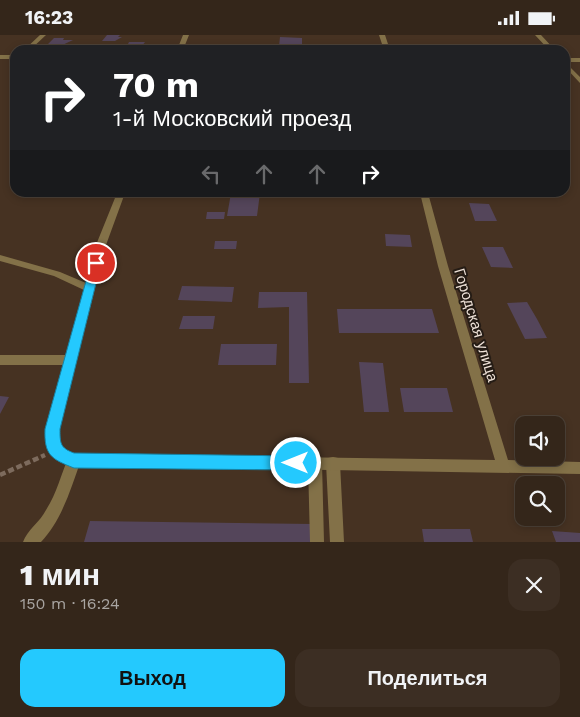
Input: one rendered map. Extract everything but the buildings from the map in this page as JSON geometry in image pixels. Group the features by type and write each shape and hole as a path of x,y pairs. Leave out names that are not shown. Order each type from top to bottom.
{"street":[{"path":"32,45 43,35"},
{"path":"538,35 547,45"},
{"path":"570,70 580,81"},
{"path":"119,197 104,238 89,288 53,429 52,445 59,455 74,460 580,468"},
{"name":"Городская улица","path":"425,197 443,266 503,466"},
{"path":"0,258 57,273 89,288"},
{"path":"0,359 71,360"},
{"path":"30,542 53,516 74,460"},
{"path":"315,463 317,542"},
{"path":"333,463 337,542"}],"path":[{"path":"0,475 54,450"}],"route":[{"path":"96,263 53,429 52,445 59,455 74,460 296,463"}]}
